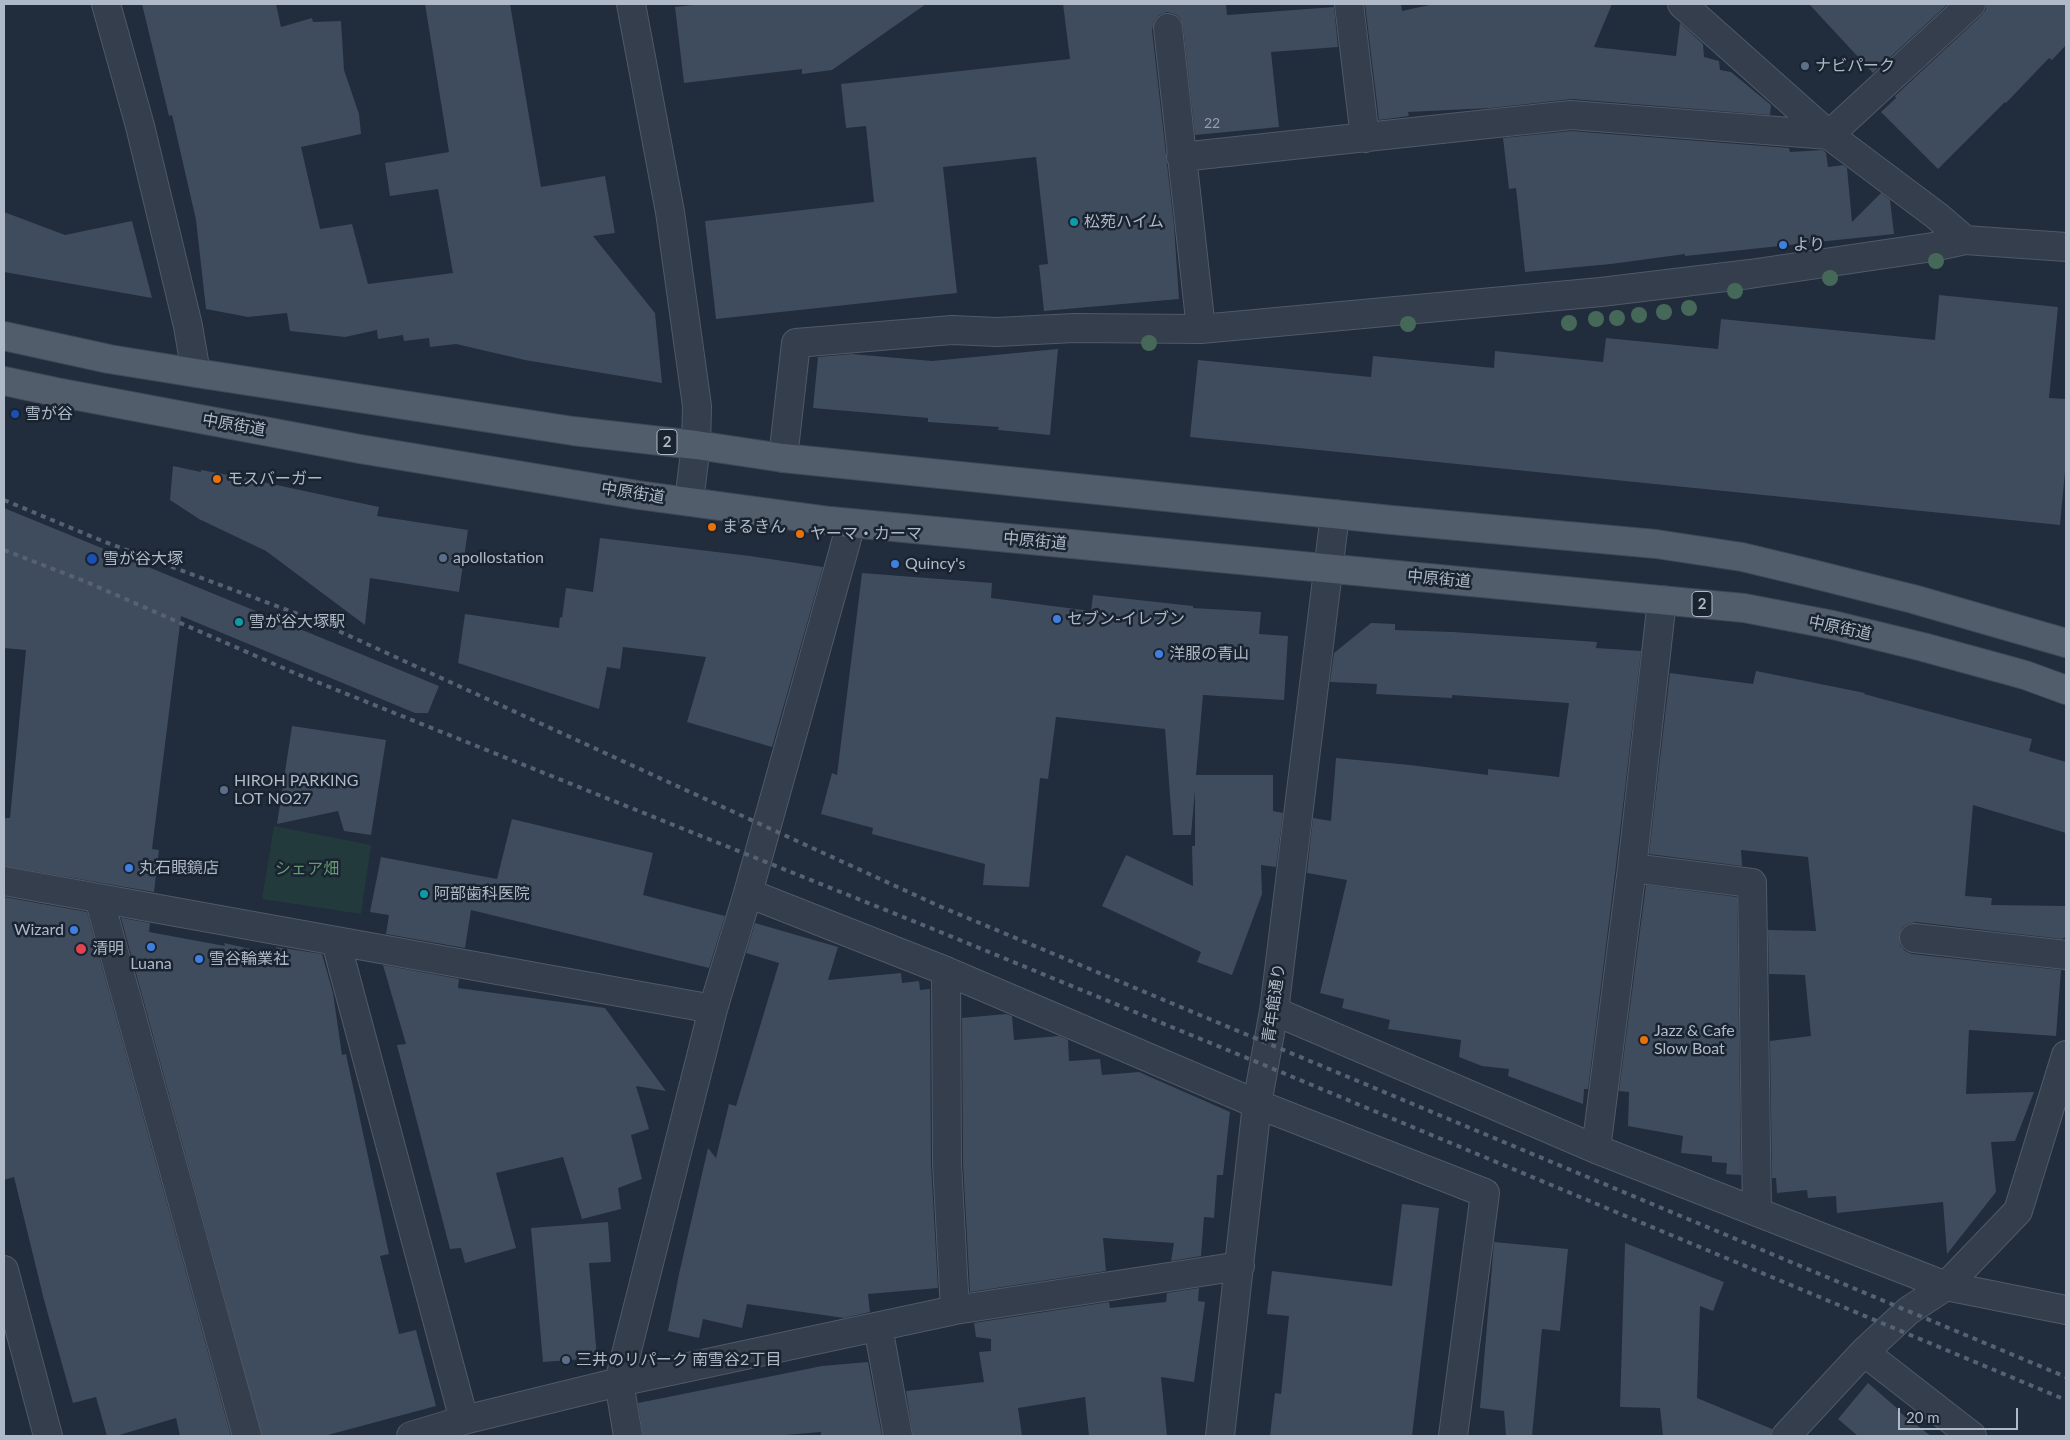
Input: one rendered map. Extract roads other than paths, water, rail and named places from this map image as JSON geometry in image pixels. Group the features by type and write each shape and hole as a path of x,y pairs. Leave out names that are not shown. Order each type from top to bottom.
{"main road":[{"name":"2","path":"4,336 109,359 196,373 573,431 696,445 783,458 1335,514 1656,544 1742,557 1913,599 2066,644"},
{"name":"中原街道","path":"4,381 64,394 360,449 689,501 851,524 1744,608 1833,625 1923,647 2025,675 2066,690"}],"street":[{"path":"106,4 140,126 188,326 196,373"},
{"path":"631,4 670,212 697,406 696,445 689,501"},
{"path":"1349,4 1364,138"},
{"path":"1682,4 1829,135 1937,216 1965,240"},
{"path":"1181,158 1571,115 1829,135 1971,4"},
{"path":"1168,28 1200,329"},
{"path":"783,458 796,344 952,330 997,332 1074,328 1200,329 1601,292 1750,274 1933,247 1965,240 2066,247"},
{"name":"青年館通り","path":"1220,1436 1257,1104 1274,1011 1335,514"},
{"path":"628,1436 619,1382 713,1009 748,894 851,524"},
{"path":"1596,1149 1632,868 1662,600"},
{"path":"1632,868 1752,883 1757,1212"},
{"path":"4,881 713,1009"},
{"path":"748,894 946,971 1257,1104 1485,1192 1453,1435"},
{"path":"99,898 247,1436"},
{"path":"1914,938 2066,954"},
{"path":"336,942 464,1420"},
{"path":"946,971 947,1163 955,1310"},
{"path":"1274,1011 1596,1149 1946,1286 2066,1310"},
{"path":"1786,1436 1864,1352 1908,1311 1946,1286 2018,1211 2066,1055"},
{"path":"411,1436 464,1420 619,1382 955,1310 1240,1266"},
{"path":"4,1270 10,1312 48,1436"},
{"path":"878,1327 898,1436"},
{"path":"1864,1352 1972,1436"}],"railway":[{"path":"4,500 100,540 319,622 939,906 2066,1377"},
{"path":"4,550 84,581 297,674 933,929 1264,1065 2066,1400"}],"place":[{"name":"ナビパーク","path":"1805,66"},
{"name":"松苑ハイム","path":"1074,222"},
{"name":"より","path":"1783,245"},
{"name":"雪が谷","path":"15,414"},
{"name":"モスバーガー","path":"217,479"},
{"name":"まるきん","path":"712,527"},
{"name":"ヤーマ・カーマ","path":"800,534"},
{"name":"apollostation","path":"443,558"},
{"name":"雪が谷大塚","path":"92,559"},
{"name":"Quincy's","path":"895,564"},
{"name":"セブン-イレブン","path":"1057,619"},
{"name":"雪が谷大塚駅","path":"239,622"},
{"name":"洋服の青山","path":"1159,654"},
{"name":"HIROH PARKING LOT NO27","path":"224,790"},
{"name":"丸石眼鏡店","path":"129,868"},
{"name":"阿部歯科医院","path":"424,894"},
{"name":"Wizard","path":"74,930"},
{"name":"Luana","path":"151,947"},
{"name":"清明","path":"81,949"},
{"name":"雪谷輪業社","path":"199,959"},
{"name":"Jazz & Cafe Slow Boat","path":"1644,1040"},
{"name":"三井のリパーク 南雪谷2丁目","path":"566,1360"}],"park label":[{"name":"シェア畑","path":"307,869"}]}
